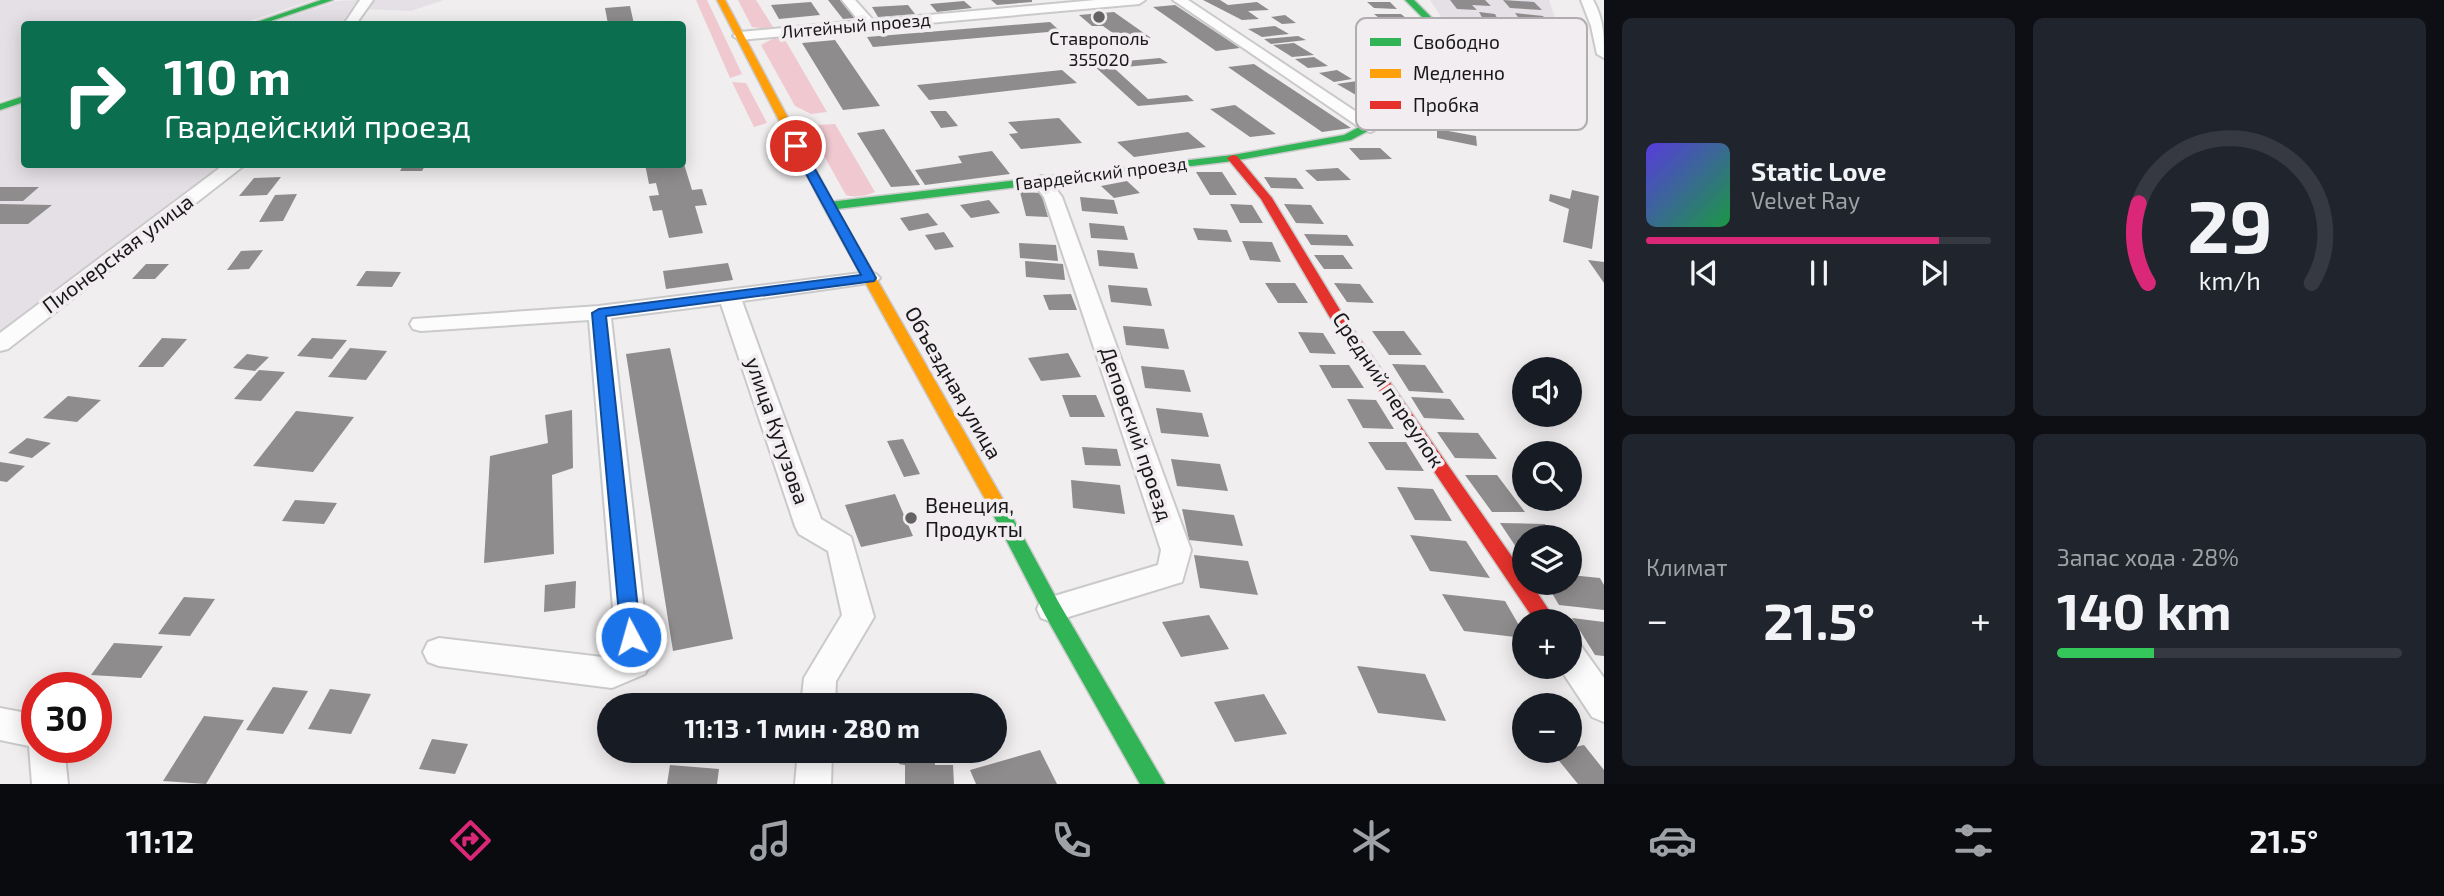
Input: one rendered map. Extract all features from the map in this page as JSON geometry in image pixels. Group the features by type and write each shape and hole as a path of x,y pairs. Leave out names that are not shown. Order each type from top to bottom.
{"street":[{"path":"264,21 329,0"},
{"path":"351,21 368,0"},
{"name":"Объездная улица","path":"721,0 829,206 1019,543 1052,609 1153,784"},
{"path":"848,0 869,24"},
{"name":"Литейный проезд","path":"740,36 1139,0"},
{"path":"1179,0 1356,117"},
{"name":"Гвардейский проезд","path":"1409,0 1428,18"},
{"path":"1587,0 1593,10 1596,30 1603,36 1604,54"},
{"path":"0,107 21,100"},
{"name":"Гвардейский проезд","path":"829,206 1233,158 1347,138 1364,130"},
{"name":"Средний переулок","path":"1233,158 1266,198 1336,316 1538,609"},
{"name":"Пионерская улица","path":"0,344 232,168"},
{"name":"Деповский проезд","path":"1041,181 1053,197 1176,550 1171,573 1052,609"},
{"path":"421,324 599,313 870,278"},
{"name":"улица Кутузова","path":"730,297 810,526 841,545 858,617 820,678 819,693"},
{"path":"439,652 612,674 634,664 599,313"},
{"path":"1582,674 1604,706"},
{"path":"0,724 21,728"},
{"path":"48,763 50,784"},
{"path":"813,784 814,763"}],"shaded area":[{"path":"0,0 313,0 249,21 21,21 21,95 0,101"},
{"path":"371,0 444,0 411,11 364,9"},
{"path":"696,0 707,0 742,74 730,78"},
{"path":"738,0 756,0 775,30 752,27"},
{"path":"1430,0 1549,0 1555,18 1442,18"},
{"path":"338,1 360,2 344,21 278,21"},
{"path":"774,38 784,38 827,112 811,114 795,106 761,45"},
{"path":"732,82 746,83 767,123 754,127"},
{"path":"21,105 21,168 217,168 0,331 0,111"},
{"path":"835,124 875,192 860,196 846,195 810,131 818,125"}],"building":[{"path":"828,0 841,0 855,18 843,19"},
{"path":"991,0 1032,0 1032,2 997,5"},
{"path":"1203,0 1220,0 1228,5 1257,2 1269,10 1248,11 1259,19 1242,20"},
{"path":"1450,0 1485,0 1491,6 1472,5 1477,10 1457,9"},
{"path":"1503,0 1534,2 1542,10 1510,8"},
{"path":"964,1 972,8 937,12 930,4"},
{"path":"811,2 820,15 779,19 771,5"},
{"path":"1367,2 1390,2 1397,9 1374,8"},
{"path":"908,5 915,14 878,17 872,7"},
{"path":"1175,5 1240,48 1216,51 1153,7"},
{"path":"630,6 633,21 607,21 605,8"},
{"path":"1114,12 1151,38 1124,41 1103,26 1092,26 1079,15"},
{"path":"1479,12 1495,14 1497,18 1482,18"},
{"path":"1515,13 1544,18 1519,18"},
{"path":"1374,14 1401,14 1406,18 1379,18"},
{"path":"1285,15 1296,23 1282,24 1271,17"},
{"path":"1050,22 1060,31 873,47 867,37"},
{"path":"1275,26 1289,34 1262,37 1248,29"},
{"path":"1298,36 1306,40 1271,44 1264,39"},
{"path":"835,40 880,106 843,110 802,43"},
{"path":"1294,43 1314,55 1292,57 1273,45"},
{"path":"1314,57 1328,66 1308,68 1295,59"},
{"path":"1160,58 1168,63 1114,68 1148,99 1187,95 1194,101 1138,106 1092,64"},
{"path":"1254,64 1351,128 1322,132 1228,67"},
{"path":"1062,70 1077,83 929,100 917,85"},
{"path":"1337,70 1352,79 1334,82 1319,73"},
{"path":"1356,81 1356,95 1337,84"},
{"path":"1235,105 1276,134 1250,137 1210,109"},
{"path":"930,111 946,111 958,126 941,128"},
{"path":"1059,118 1082,143 1021,149 1009,134 1018,133 1008,122"},
{"path":"884,129 920,185 891,187 857,133"},
{"path":"1437,130 1476,136 1477,146 1437,138"},
{"path":"1188,132 1206,147 1134,157 1117,142"},
{"path":"1349,148 1380,148 1392,159 1360,160"},
{"path":"992,151 1010,174 925,185 915,170 962,163 958,156"},
{"path":"402,168 424,168 422,171 400,171"},
{"path":"646,168 685,168 692,190 702,189 707,205 695,206 703,233 669,238 662,210 653,211 649,196 659,195 656,183 649,184"},
{"path":"1338,168 1351,180 1317,181 1305,170"},
{"path":"1196,172 1222,172 1237,195 1210,195"},
{"path":"281,177 267,195 239,196 254,178"},
{"path":"1264,177 1296,178 1304,189 1271,188"},
{"path":"1127,181 1140,193 1114,198 1101,186"},
{"path":"0,187 39,187 23,201 0,201"},
{"path":"1572,190 1599,196 1592,249 1563,242 1569,209 1549,201 1550,194 1570,199"},
{"path":"1020,192 1041,193 1048,217 1026,216"},
{"path":"297,194 283,221 259,222 275,195"},
{"path":"1080,197 1114,200 1118,214 1082,211"},
{"path":"989,200 1000,213 971,218 960,205"},
{"path":"0,204 52,205 28,224 0,224"},
{"path":"1230,204 1252,205 1263,223 1240,223"},
{"path":"1284,204 1311,205 1324,224 1296,223"},
{"path":"928,213 938,225 909,231 900,218"},
{"path":"1089,223 1124,226 1128,240 1091,238"},
{"path":"1193,228 1227,230 1232,242 1198,240"},
{"path":"944,232 954,247 935,250 925,235"},
{"path":"1304,234 1347,235 1354,246 1311,245"},
{"path":"1242,241 1272,242 1281,262 1250,260"},
{"path":"1019,243 1056,245 1058,261 1020,258"},
{"path":"263,250 249,269 227,270 241,251"},
{"path":"1097,250 1134,253 1138,269 1099,266"},
{"path":"1314,255 1343,255 1353,269 1324,269"},
{"path":"1588,260 1604,262 1604,283"},
{"path":"1025,261 1063,264 1065,280 1026,277"},
{"path":"728,263 733,280 666,289 663,271"},
{"path":"146,264 169,264 155,279 132,279"},
{"path":"366,271 401,272 392,287 356,286"},
{"path":"1265,283 1295,283 1308,303 1278,303"},
{"path":"1334,283 1360,284 1374,303 1347,302"},
{"path":"1108,285 1147,288 1152,306 1111,302"},
{"path":"1071,294 1077,310 1049,310 1043,295"},
{"path":"1123,326 1164,329 1169,349 1126,345"},
{"path":"1372,331 1404,331 1422,355 1389,355"},
{"path":"1298,332 1323,333 1336,354 1310,353"},
{"path":"162,338 187,339 163,367 138,367"},
{"path":"312,338 347,340 332,359 297,356"},
{"path":"350,348 387,351 366,380 328,377"},
{"path":"670,348 733,639 673,651 626,354"},
{"path":"1068,353 1081,377 1041,381 1028,358"},
{"path":"247,354 269,357 255,371 233,368"},
{"path":"1392,364 1425,365 1444,393 1409,391"},
{"path":"1319,365 1349,365 1364,388 1332,388"},
{"path":"1141,366 1184,370 1191,392 1145,388"},
{"path":"259,370 285,372 261,401 234,399"},
{"path":"1062,395 1096,395 1105,417 1070,417"},
{"path":"68,396 101,400 77,422 43,418"},
{"path":"1411,397 1450,399 1465,420 1424,418"},
{"path":"1347,399 1376,400 1394,429 1363,428"},
{"path":"1156,408 1202,413 1209,437 1161,433"},
{"path":"572,410 573,468 552,475 554,554 484,563 490,456 548,443 545,415"},
{"path":"296,411 354,417 313,472 253,466"},
{"path":"1437,432 1478,433 1497,459 1455,458"},
{"path":"27,438 51,443 32,458 8,453"},
{"path":"903,439 920,474 904,477 887,441"},
{"path":"1368,442 1406,442 1424,471 1386,470"},
{"path":"1082,447 1117,449 1121,466 1085,465"},
{"path":"1171,459 1220,464 1228,491 1177,486"},
{"path":"0,462 25,466 7,482 0,481"},
{"path":"1465,475 1497,475 1512,495 1512,511 1525,512 1492,512"},
{"path":"1071,480 1120,485 1125,514 1073,508"},
{"path":"1397,487 1433,489 1452,521 1415,520"},
{"path":"895,494 913,536 861,547 845,505"},
{"path":"295,500 337,503 324,524 282,521"},
{"path":"1182,509 1234,515 1243,546 1189,540"},
{"path":"1500,523 1546,525 1512,525 1512,541"},
{"path":"1410,535 1466,541 1490,578 1430,571"},
{"path":"1194,555 1248,561 1258,595 1200,588"},
{"path":"1582,576 1600,578 1604,585 1604,610 1559,605 1553,595 1582,595"},
{"path":"576,581 575,608 544,612 545,585"},
{"path":"1442,594 1505,601 1512,613 1512,637 1464,631"},
{"path":"184,597 215,599 190,636 158,634"},
{"path":"1209,615 1229,649 1181,657 1162,622"},
{"path":"1582,619 1604,622 1604,656 1595,655 1582,634"},
{"path":"114,643 163,646 141,678 112,676 112,672 93,672"},
{"path":"1357,666 1425,674 1446,721 1378,713"},
{"path":"273,687 308,691 283,734 246,730"},
{"path":"330,689 371,694 351,734 308,729"},
{"path":"1264,694 1287,734 1235,742 1214,702"},
{"path":"204,716 244,720 206,784 163,781"},
{"path":"432,739 468,744 455,774 419,769"},
{"path":"1582,745 1604,770 1604,784 1578,784 1561,763 1582,763"},
{"path":"1040,750 1057,784 976,784 970,770 994,763 1007,763 1007,759"},
{"path":"899,764 953,765 954,784 905,784 905,765"},
{"path":"670,765 719,769 717,784 667,784"}],"traffic: fast":[{"path":"264,21 329,0"},
{"path":"1409,0 1428,18"},
{"path":"0,107 21,100"},
{"path":"829,206 1233,158 1347,138 1362,130"},
{"path":"996,503 1052,609 1153,784"}],"traffic: slow":[{"path":"721,0 829,206 996,503"}],"traffic: jam":[{"path":"1233,158 1266,198 1336,316 1538,609"}],"place":[{"name":"Ставрополь 355020","path":"1099,17"},
{"name":"Венеция, Продукты","path":"911,518"}],"route":[{"path":"631,637 599,313 870,278 796,146"}]}
